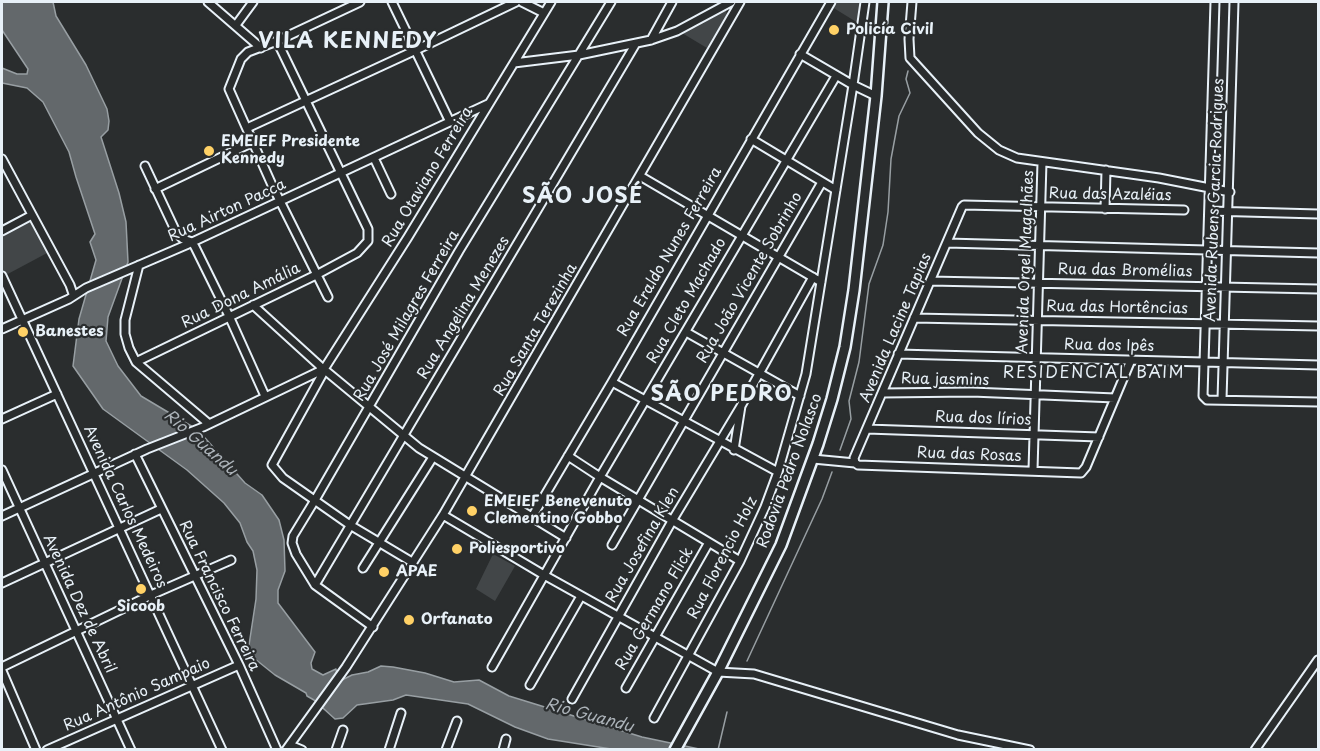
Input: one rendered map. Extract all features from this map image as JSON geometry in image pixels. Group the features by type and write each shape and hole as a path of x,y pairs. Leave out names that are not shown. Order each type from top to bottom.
{"highway":[{"name":"Rodovia Pedro Nolasco","path":"675,750 718,672 781,544 813,459 832,399 847,336 854,290 876,96 883,2"}],"street":[{"path":"208,2 261,48"},
{"path":"236,25 253,2"},
{"path":"328,297 280,202 230,94 229,86 244,56 360,2"},
{"path":"392,2 450,122"},
{"path":"247,128 416,50 507,3 516,2"},
{"path":"522,2 544,13"},
{"name":"Rua Otaviano Ferreira","path":"315,500 279,474 274,469 272,461 323,370 551,2"},
{"name":"Rua José Milagres Ferreira","path":"373,627 315,585 296,554 292,543 295,531 459,251 611,2"},
{"path":"651,40 672,2"},
{"name":"Rua Santa Terezinha","path":"288,747 373,627 443,515 740,2"},
{"name":"Rua Eraldo Nunes Ferreira","path":"532,517 831,2"},
{"name":"Rua Florencio Holz","path":"654,718 740,561 778,472 800,396 821,282 865,2"},
{"path":"912,2 910,58 978,133 999,150 1017,158 1230,192"},
{"name":"Avenida Rubens Garcia Rodrigues","path":"1215,2 1203,398 1222,399 1234,2"},
{"path":"514,63 635,45 677,31 729,3 733,14"},
{"path":"277,41 340,174"},
{"name":"Rua Angelina Menezes","path":"315,585 635,45"},
{"path":"800,54 853,86 876,96"},
{"name":"Rua Cleto Machado","path":"492,667 600,477 836,75"},
{"name":"Rua Airton Pacca","path":"2,329 69,299 73,294 280,202 488,104"},
{"path":"751,140 836,190"},
{"path":"155,189 253,142"},
{"path":"374,158 392,194"},
{"path":"2,159 73,294"},
{"name":"Avenida Orgel Magalhães","path":"1033,470 1042,162"},
{"path":"145,166 176,232 183,239 192,242 265,396"},
{"path":"1105,209 1106,171"},
{"name":"Rua Dona Amália","path":"136,362 357,254 368,241 368,229 340,174"},
{"path":"640,176 821,282"},
{"name":"Rua João Vicente Sobrinho","path":"612,545 822,182"},
{"name":"Rua das Azaléias","path":"964,205 1184,210"},
{"name":"Avenida Lacine Tapias","path":"855,463 854,458 960,208 964,205"},
{"path":"1209,211 1318,214"},
{"path":"2,231 32,215"},
{"path":"947,243 1318,253"},
{"path":"139,265 125,320 125,334 129,348 136,362 206,425"},
{"name":"Avenida Carlos Medeiros","path":"2,276 222,750"},
{"name":"Rua Josefina Klen","path":"572,699 813,277"},
{"name":"Rua das Bromélias","path":"930,281 1318,289"},
{"path":"253,305 323,370 433,457 566,538"},
{"name":"Rua das Hortências","path":"914,318 1318,327"},
{"path":"686,332 800,396"},
{"name":"Rua dos Ipês","path":"898,354 1318,365"},
{"path":"1099,437 1131,360"},
{"path":"2,516 323,370"},
{"path":"612,382 778,472"},
{"name":"Rua jasmins","path":"882,393 961,392 1115,398"},
{"path":"2,419 57,394"},
{"path":"1222,399 1318,402"},
{"path":"734,450 741,406"},
{"name":"Rua dos lírios","path":"867,429 1099,437"},
{"name":"Rua das Rosas","path":"813,459 858,465 1083,472 1099,437"},
{"name":"Rua Francisco Ferreira","path":"135,454 239,665 277,750"},
{"path":"568,456 708,544 740,561"},
{"path":"363,568 433,457"},
{"name":"Avenida Dez de Abril","path":"2,470 131,750"},
{"path":"315,500 350,525 412,562"},
{"path":"2,583 161,508"},
{"path":"443,515 544,575 718,672 754,674 958,735 1030,750"},
{"name":"Rua Germano Flick","path":"626,688 708,544"},
{"path":"36,750 2,669 75,631 231,560"},
{"path":"530,685 581,596"},
{"path":"1256,750 1318,660"},
{"name":"Rua Antônio Sampaio","path":"47,750 239,665"},
{"path":"389,750 401,713"},
{"path":"446,750 457,721"},
{"path":"336,750 343,730"},
{"path":"503,750 506,739"},
{"path":"288,747 302,750"}],"shaded area":[{"path":"835,2 860,2 858,23 832,7"},
{"path":"725,7 727,15 707,48 682,33"},
{"path":"31,218 49,252 4,276 2,233"},
{"path":"493,554 515,566 495,601 476,589"}],"water":[{"name":"Rio Guandu","path":"2,2 53,2 56,16 86,65 107,109 108,130 101,137 126,222 128,262 108,317 106,341 118,366 141,396 198,430 245,483 262,495 279,520 284,540 285,571 278,590 278,603 315,652 311,663 312,669 323,675 336,669 338,682 381,666 425,673 454,682 479,680 509,696 642,737 699,749 611,749 548,739 515,727 468,704 406,695 393,700 357,705 343,718 335,719 306,693 275,675 255,659 250,652 249,645 256,599 257,570 253,551 240,523 224,503 187,470 103,409 73,366 79,319 96,260 90,242 95,234 69,152 43,102 27,88 2,83 2,68 17,74 27,74 28,69 2,30"}],"waterway":[{"path":"840,450 851,419 849,401 859,362 869,284 883,245 888,212 891,159 899,116 910,93 906,79 908,71"},
{"path":"747,661 822,499 832,472"},
{"path":"718,750 727,712"}],"place":[{"name":"Policía Civil","path":"834,30"},
{"name":"EMEIEF Presidente Kennedy","path":"209,151"},
{"name":"Banestes","path":"23,332"},
{"name":"EMEIEF Benevenuto Clementino Gobbo","path":"472,511"},
{"name":"Poliesportivo","path":"457,549"},
{"name":"APAE","path":"384,572"},
{"name":"Sicoob","path":"141,589"},
{"name":"Orfanato","path":"409,620"}],"district":[{"name":"VILA KENNEDY","path":"348,42"},
{"name":"SÃO JOSÉ","path":"583,197"},
{"name":"RESIDENCIAL BAIM","path":"1094,374"},
{"name":"SÃO PEDRO","path":"722,395"}]}
